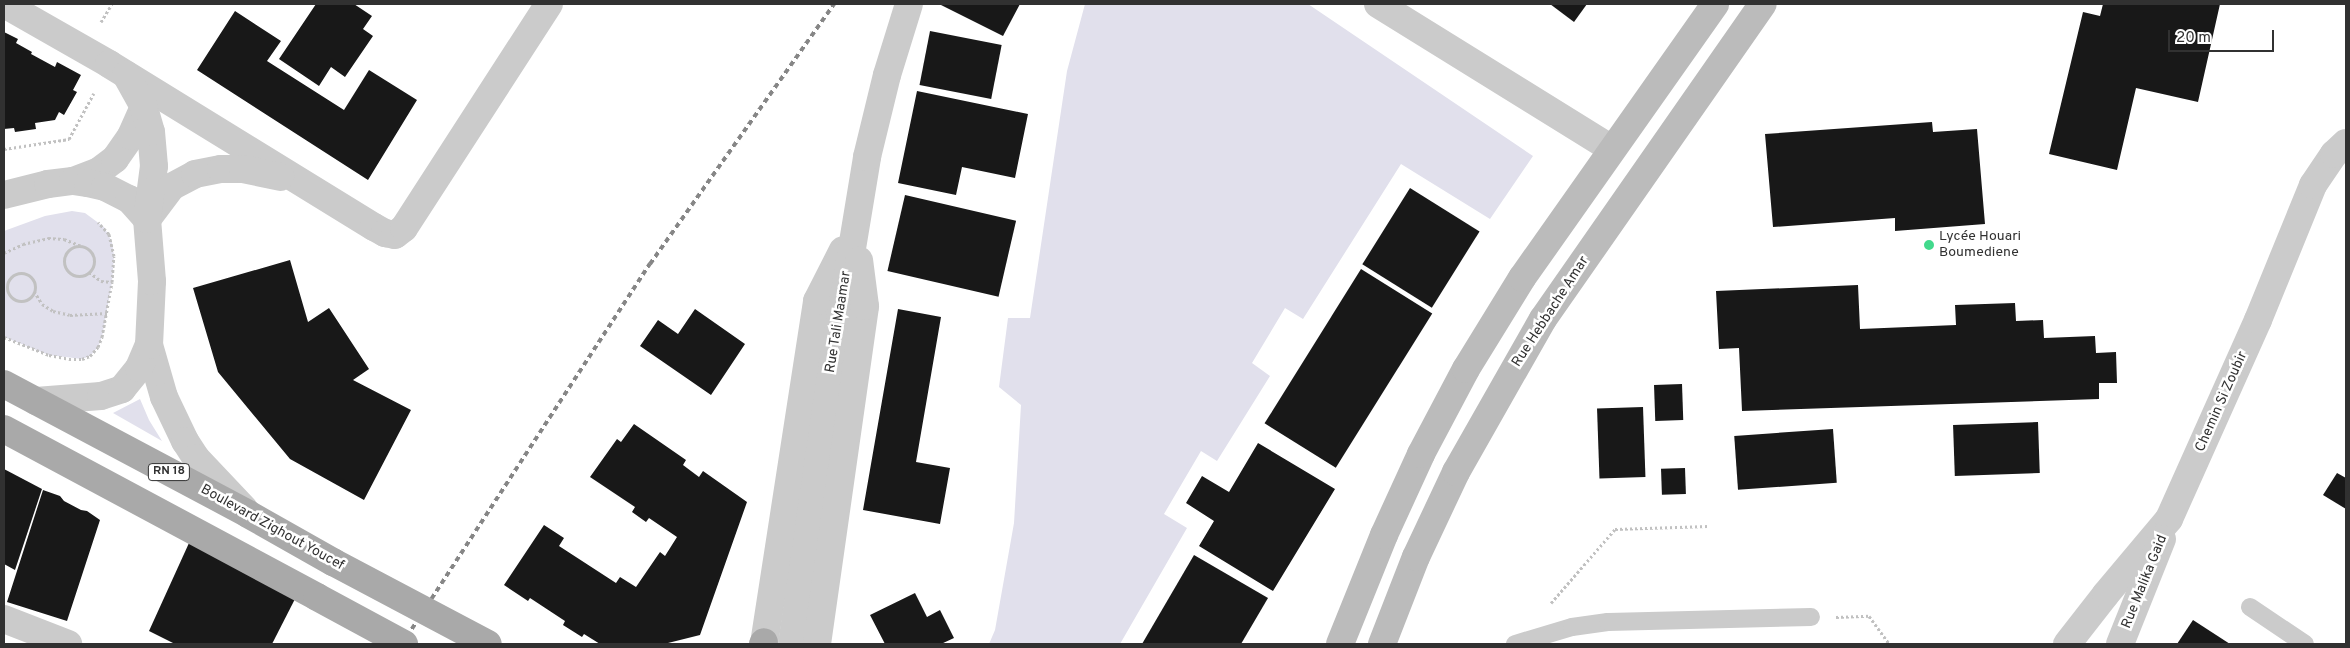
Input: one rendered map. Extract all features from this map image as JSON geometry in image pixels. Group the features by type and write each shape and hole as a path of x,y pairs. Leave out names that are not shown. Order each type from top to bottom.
{"main road":[{"path":"1340,644 1384,535 1421,454 1466,369 1522,278 1715,4"},
{"name":"Rue Hebbache Amar","path":"1382,644 1416,557 1456,472 1543,318 1763,4"},
{"name":"Boulevard Zighout Youcef","path":"4,384 488,644"},
{"path":"4,429 404,644"}],"street":[{"path":"4,4 117,69 374,227 385,233 396,235 404,228 549,4"},
{"name":"Rue Tali Maamar","path":"792,644 854,226 867,158 885,84 909,4"},
{"path":"1378,4 1612,149"},
{"path":"36,401 101,396 122,389 139,368 148,345 152,281 147,219 154,166 151,132 144,107 117,69"},
{"path":"4,195 48,184 74,181 99,171 115,159 131,136 144,107"},
{"name":"Chemin Si Zoubir","path":"2067,644 2106,594 2170,519 2258,320 2313,185 2334,154 2346,143"},
{"path":"147,219 171,187 195,174 221,169 243,169 303,182"},
{"path":"74,181 105,187 118,193 129,199 147,219"},
{"path":"763,644 817,301 854,226"},
{"path":"817,644 865,306 854,226"},
{"path":"148,345 164,397 185,441 207,470 248,514"},
{"name":"Rue Malika Gaid","path":"2120,644 2170,519"},
{"path":"4,619 68,644"}],"lane":[{"path":"2250,607 2305,644"},
{"path":"1515,644 1572,627 1608,622 1811,617"}],"path":[{"path":"4,149 69,140 117,69"},
{"path":"4,337 49,355 82,359 90,356 98,347 102,337 112,282 112,242 104,227 94,218"},
{"path":"4,253 23,244 48,238 64,239 82,247 92,255 94,264 89,272 80,276 74,276 65,264 64,259 68,250 82,247"},
{"path":"89,272 101,281 112,282"},
{"path":"34,292 29,298 20,301 12,297 6,290 12,277 25,274 32,279 34,292 42,304 53,311 70,315 106,312"},
{"path":"1547,607 1615,529 1708,526"},
{"path":"1811,617 1869,616 1889,644"}],"shaded area":[{"path":"1085,4 1308,4 1533,156 1490,219 1401,164 1303,319 1285,308 1252,363 1270,376 1217,461 1201,451 1164,514 1187,528 1120,644 989,644 995,630 1014,523 1021,405 999,387 1008,318 1030,318 1067,71"},
{"path":"72,211 85,213 104,227 112,242 114,256 112,282 102,337 98,347 90,356 82,359 49,355 4,337 4,231 45,216"},
{"path":"140,399 149,420 162,441 113,413"}],"building":[{"path":"316,4 354,4 372,16 363,29 373,36 345,77 331,67 319,86 279,59"},
{"path":"939,4 1020,4 1003,36"},
{"path":"1550,4 1587,4 1574,22"},
{"path":"2103,4 2220,4 2198,102 2136,88 2117,170 2049,154 2083,12 2100,16"},
{"path":"235,11 281,41 267,61 344,110 369,70 417,100 368,180 197,70"},
{"path":"930,31 1002,45 991,99 920,85"},
{"path":"4,32 18,39 16,43 32,52 31,54 55,67 57,62 81,75 73,90 77,92 64,115 59,112 55,120 35,123 36,129 15,132 14,128 4,129"},
{"path":"917,91 1028,114 1015,178 962,167 956,195 898,183"},
{"path":"1932,122 1933,132 1977,129 1985,224 1895,231 1895,218 1773,227 1765,134"},
{"path":"1410,188 1480,231 1432,308 1362,264"},
{"path":"905,195 1016,221 999,297 887,271"},
{"path":"290,260 308,322 329,308 369,369 353,380 411,410 364,500 290,459 218,372 193,288"},
{"path":"1361,269 1432,314 1336,468 1265,423"},
{"path":"1858,285 1860,329 1956,325 1955,305 2015,303 2016,321 2043,320 2044,338 2095,336 2096,353 2116,352 2117,383 2099,383 2099,399 1742,411 1739,348 1719,349 1716,291"},
{"path":"695,309 745,344 711,395 640,346 658,320 678,334"},
{"path":"898,309 941,317 916,462 950,468 940,524 863,510"},
{"path":"1682,384 1683,420 1655,421 1654,385"},
{"path":"1643,407 1645,477 1599,479 1597,409"},
{"path":"2038,422 2040,473 1955,476 1953,425"},
{"path":"634,424 686,460 683,465 699,477 703,471 747,502 700,635 664,644 600,644 584,634 582,637 563,625 565,621 530,598 528,601 504,585 544,525 564,538 559,546 616,583 620,577 636,587 660,552 665,556 677,537 649,518 646,522 632,512 635,507 590,477 617,439 621,442"},
{"path":"1833,429 1837,483 1738,490 1734,436"},
{"path":"1258,443 1335,489 1273,591 1199,546 1214,521 1186,503 1202,476 1229,492"},
{"path":"1685,468 1686,494 1662,495 1661,469"},
{"path":"4,469 42,489 15,570 4,564"},
{"path":"2337,473 2346,478 2346,509 2323,495"},
{"path":"43,490 60,496 64,501 87,511 100,520 67,621 7,602"},
{"path":"189,543 296,597 272,644 175,644 149,631"},
{"path":"1194,555 1268,598 1241,644 1142,644"},
{"path":"915,593 927,617 940,610 954,638 941,644 885,644 870,615"},
{"path":"2193,620 2230,644 2177,644"}],"railway":[{"path":"402,644 650,264 834,4"}],"place":[{"name":"Lycée Houari Boumediene","path":"1929,245"}]}
